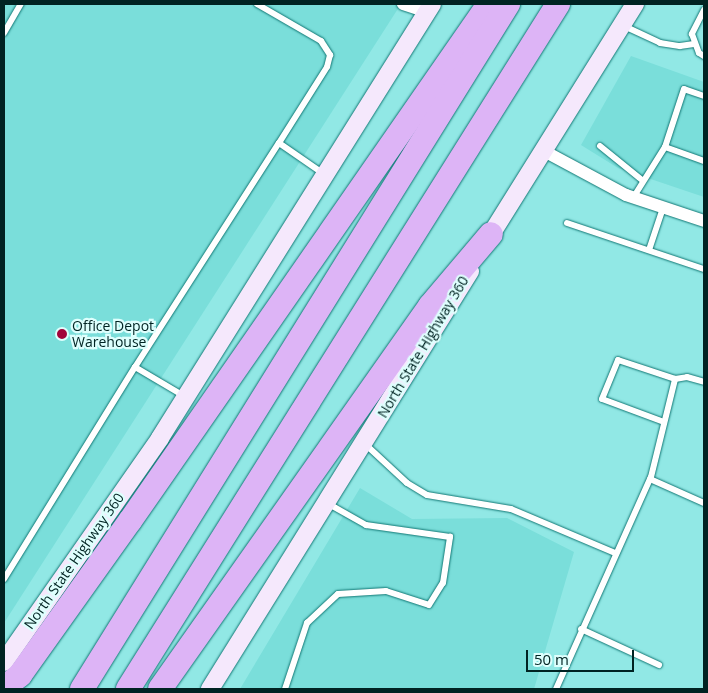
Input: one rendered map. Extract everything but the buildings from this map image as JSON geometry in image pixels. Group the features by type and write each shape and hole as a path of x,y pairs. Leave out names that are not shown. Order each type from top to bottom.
{"highway":[{"path":"4,688 20,675 130,521 489,4"},
{"path":"82,689 508,4"},
{"path":"128,689 558,4"},
{"path":"160,689 430,306 491,234"}],"main road":[{"name":"North State Highway 360","path":"210,689 635,4"},
{"name":"North State Highway 360","path":"4,662 185,397 429,8"}],"street":[{"path":"403,4 429,8"},
{"path":"544,151 633,198 704,221"}],"lane":[{"path":"4,33 21,4"},
{"path":"4,579 135,367 327,67 330,55 321,41 258,4"},
{"path":"704,10 692,34 694,44 704,56"},
{"path":"622,25 660,43 680,46 694,44"},
{"path":"633,198 642,180 665,147 684,89 704,96"},
{"path":"279,143 325,175"},
{"path":"600,146 642,180"},
{"path":"665,147 704,160"},
{"path":"649,250 663,208"},
{"path":"567,223 704,269"},
{"path":"664,422 602,399 618,360 675,379 687,377 704,382"},
{"path":"135,367 185,397"},
{"path":"556,689 615,553 650,479 675,379"},
{"path":"364,443 407,483 427,495 511,509 615,553"},
{"path":"650,479 704,503"},
{"path":"285,689 307,623 338,594 386,590 429,605 443,583 450,537 366,525 327,503"},
{"path":"581,629 659,665"}],"shaded area":[{"name":"Office Depot Warehouse","path":"4,4 401,4 4,623"},
{"path":"631,56 704,82 704,197 618,168 581,145"},
{"path":"360,488 412,519 507,518 574,552 534,689 240,689"}],"place":[{"name":"Office Depot Warehouse","path":"62,334"}]}
